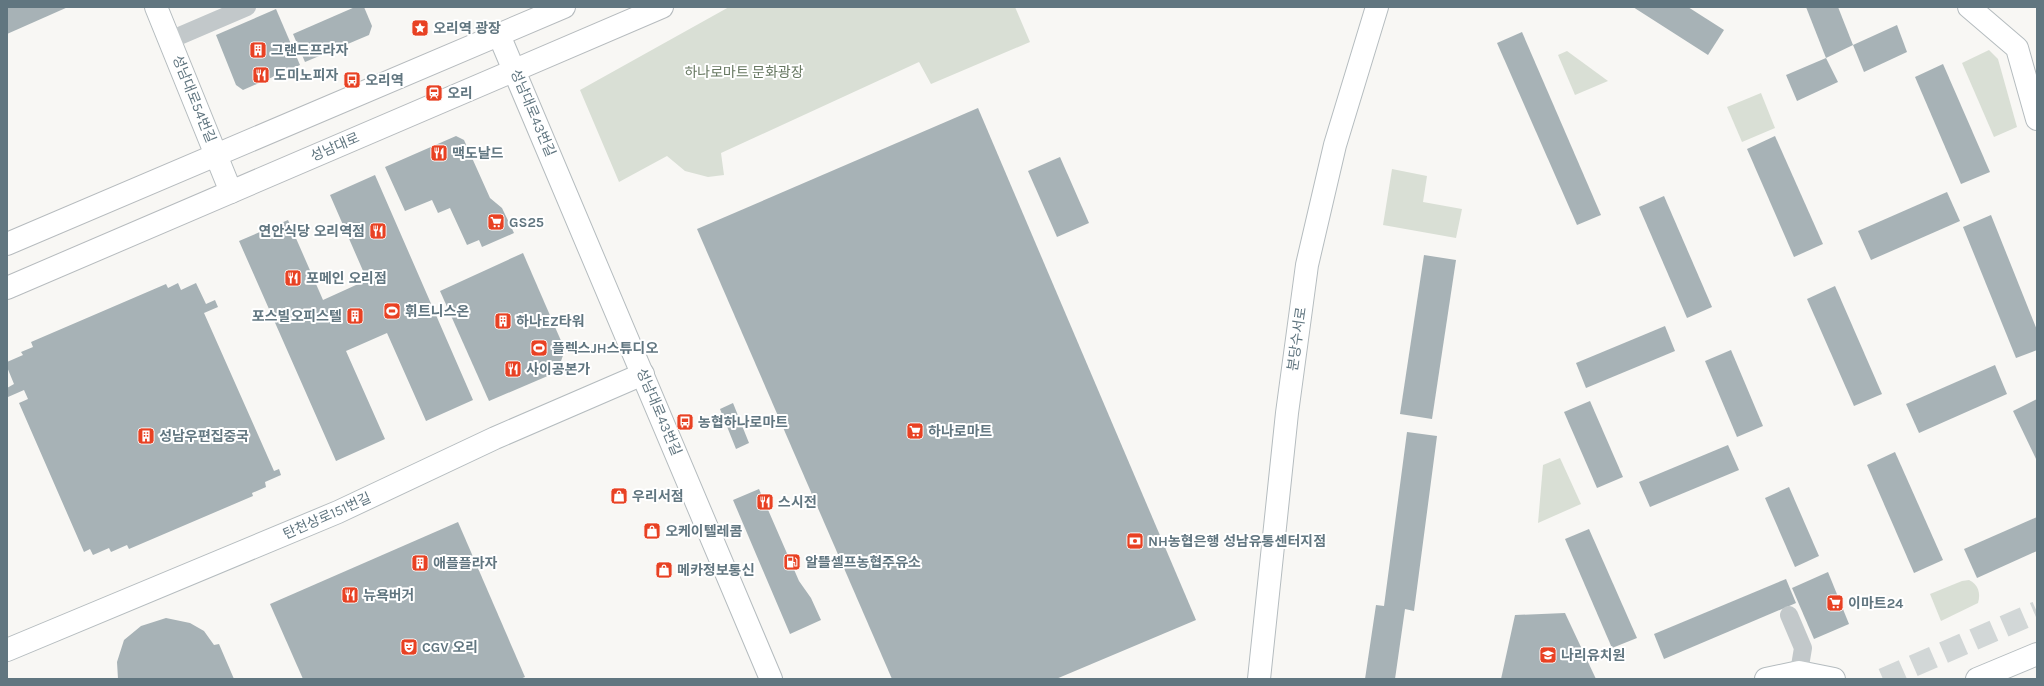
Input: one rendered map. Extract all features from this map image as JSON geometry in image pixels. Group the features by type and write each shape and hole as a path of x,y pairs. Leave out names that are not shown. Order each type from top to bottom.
{"street":[{"name":"성남대로54번길","path":"156,7 231,192"},
{"path":"170,40 247,7"},
{"path":"7,244 564,7"},
{"name":"성남대로","path":"7,288 662,7"},
{"name":"분당수서로","path":"1260,679 1287,413 1307,264 1335,146 1376,7"},
{"path":"1969,7 2018,48 2037,119"},
{"name":"성남대로43번길","path":"499,35 643,374 768,678"},
{"name":"탄천상로151번길","path":"7,650 338,512 495,438 643,374"},
{"path":"1789,615 1803,648 1799,672"},
{"path":"1977,679 2037,654"},
{"path":"1766,679 1799,672 1834,679"}],"green space":[{"name":"하나로마트 문화광장","path":"729,7 1015,7 1030,42 931,84 919,62 721,153 724,175 708,177 685,171 667,156 619,182 580,90"},
{"path":"1989,50 1998,59 2017,127 1994,137 1962,63"},
{"path":"1567,51 1608,81 1575,95 1558,55"},
{"path":"1761,93 1775,128 1742,142 1727,107"},
{"path":"1392,169 1427,176 1423,202 1462,209 1456,238 1383,225"},
{"path":"1560,458 1581,504 1538,523 1543,465"},
{"path":"1969,580 1977,586 1979,596 1978,603 1941,621 1930,594 1962,581"}],"building":[{"path":"7,7 68,7 7,34"},
{"path":"355,7 364,7 372,26 369,35 305,62 293,34"},
{"path":"1633,7 1688,7 1724,30 1708,55"},
{"path":"1806,7 1838,7 1853,45 1826,58"},
{"name":"그랜드프라자","path":"276,9 300,65 243,90 236,85 216,35"},
{"path":"1897,25 1907,52 1864,72 1853,45"},
{"path":"1522,32 1601,215 1577,225 1497,43"},
{"path":"1826,58 1838,82 1797,101 1786,75"},
{"path":"1943,64 1990,172 1961,184 1915,77"},
{"path":"978,108 1196,620 1056,679 892,679 697,229"},
{"path":"456,136 464,140 490,198 502,208 514,233 482,247 479,240 467,245 450,208 438,213 432,200 405,211 385,167"},
{"path":"1775,136 1823,244 1794,257 1747,149"},
{"path":"1060,157 1089,223 1057,237 1028,171"},
{"name":"포스빌오피스텔","path":"375,175 473,400 426,421 387,333 346,351 385,439 336,461 239,241 288,220 323,300 367,280 330,195"},
{"path":"1947,192 1960,221 1871,260 1858,231"},
{"path":"1664,196 1712,307 1687,318 1639,207"},
{"path":"1991,215 2037,330 2037,350 2016,358 1963,227"},
{"name":"하나EZ타워","path":"523,253 565,350 557,372 489,401 440,291"},
{"path":"1424,255 1456,260 1432,419 1400,414"},
{"name":"성남우편집중국","path":"178,283 181,290 196,283 206,304 215,300 218,307 204,313 274,471 279,469 281,475 265,482 266,487 252,493 253,496 129,549 127,545 111,552 109,548 93,555 90,549 84,552 19,403 28,399 24,390 8,397 7,388 14,384 7,367 7,362 23,355 21,352 33,347 31,342 166,284 168,288"},
{"path":"1835,286 1882,394 1854,406 1807,299"},
{"path":"1665,326 1675,351 1586,388 1576,363"},
{"path":"1731,350 1763,426 1737,437 1705,361"},
{"path":"1995,365 2007,394 1919,433 1906,404"},
{"path":"2037,399 2037,461 2013,411"},
{"path":"1590,401 1623,477 1597,488 1564,412"},
{"path":"733,403 749,443 736,449 720,409"},
{"path":"1407,432 1437,436 1414,611 1405,609 1395,679 1365,679 1376,605 1384,606"},
{"path":"1728,445 1739,470 1650,507 1639,482"},
{"path":"1895,452 1943,560 1914,573 1867,465"},
{"path":"1789,487 1819,556 1795,567 1765,498"},
{"path":"759,489 799,581 811,598 821,620 790,634 733,500"},
{"path":"2037,517 2037,551 1977,578 1964,549"},
{"name":"애플플라자","path":"458,522 525,677 520,679 303,679 270,604"},
{"path":"1589,529 1637,638 1612,648 1565,539"},
{"path":"1828,572 1849,624 1814,639 1792,588"},
{"path":"1786,579 1796,603 1664,659 1654,634"},
{"path":"1565,613 1596,679 1501,679 1515,615"},
{"path":"166,618 190,623 204,631 214,645 219,644 234,679 118,679 117,662 124,640 141,626"}],"tunnel":[{"path":"1883,679 2037,612"}],"place":[{"name":"오리역 광장","path":"420,28"},
{"name":"그랜드프라자","path":"258,50"},
{"name":"도미노피자","path":"261,75"},
{"name":"오리역","path":"352,80"},
{"name":"오리","path":"434,93"},
{"name":"맥도날드","path":"439,153"},
{"name":"GS25","path":"496,222"},
{"name":"연안식당 오리역점","path":"378,231"},
{"name":"포메인 오리점","path":"293,278"},
{"name":"휘트니스온","path":"392,311"},
{"name":"포스빌오피스텔","path":"355,316"},
{"name":"하나EZ타워","path":"503,321"},
{"name":"플렉스JH스튜디오","path":"539,348"},
{"name":"사이공본가","path":"513,369"},
{"name":"농협하나로마트","path":"685,422"},
{"name":"하나로마트","path":"915,431"},
{"name":"성남우편집중국","path":"146,436"},
{"name":"우리서점","path":"619,496"},
{"name":"스시전","path":"765,502"},
{"name":"오케이텔레콤","path":"652,531"},
{"name":"NH농협은행 성남유통센터지점","path":"1135,541"},
{"name":"알뜰셀프농협주유소","path":"792,562"},
{"name":"애플플라자","path":"420,563"},
{"name":"메카정보통신","path":"664,570"},
{"name":"뉴욕버거","path":"350,595"},
{"name":"이마트24","path":"1835,603"},
{"name":"CGV 오리","path":"409,647"},
{"name":"나리유치원","path":"1548,655"}]}
